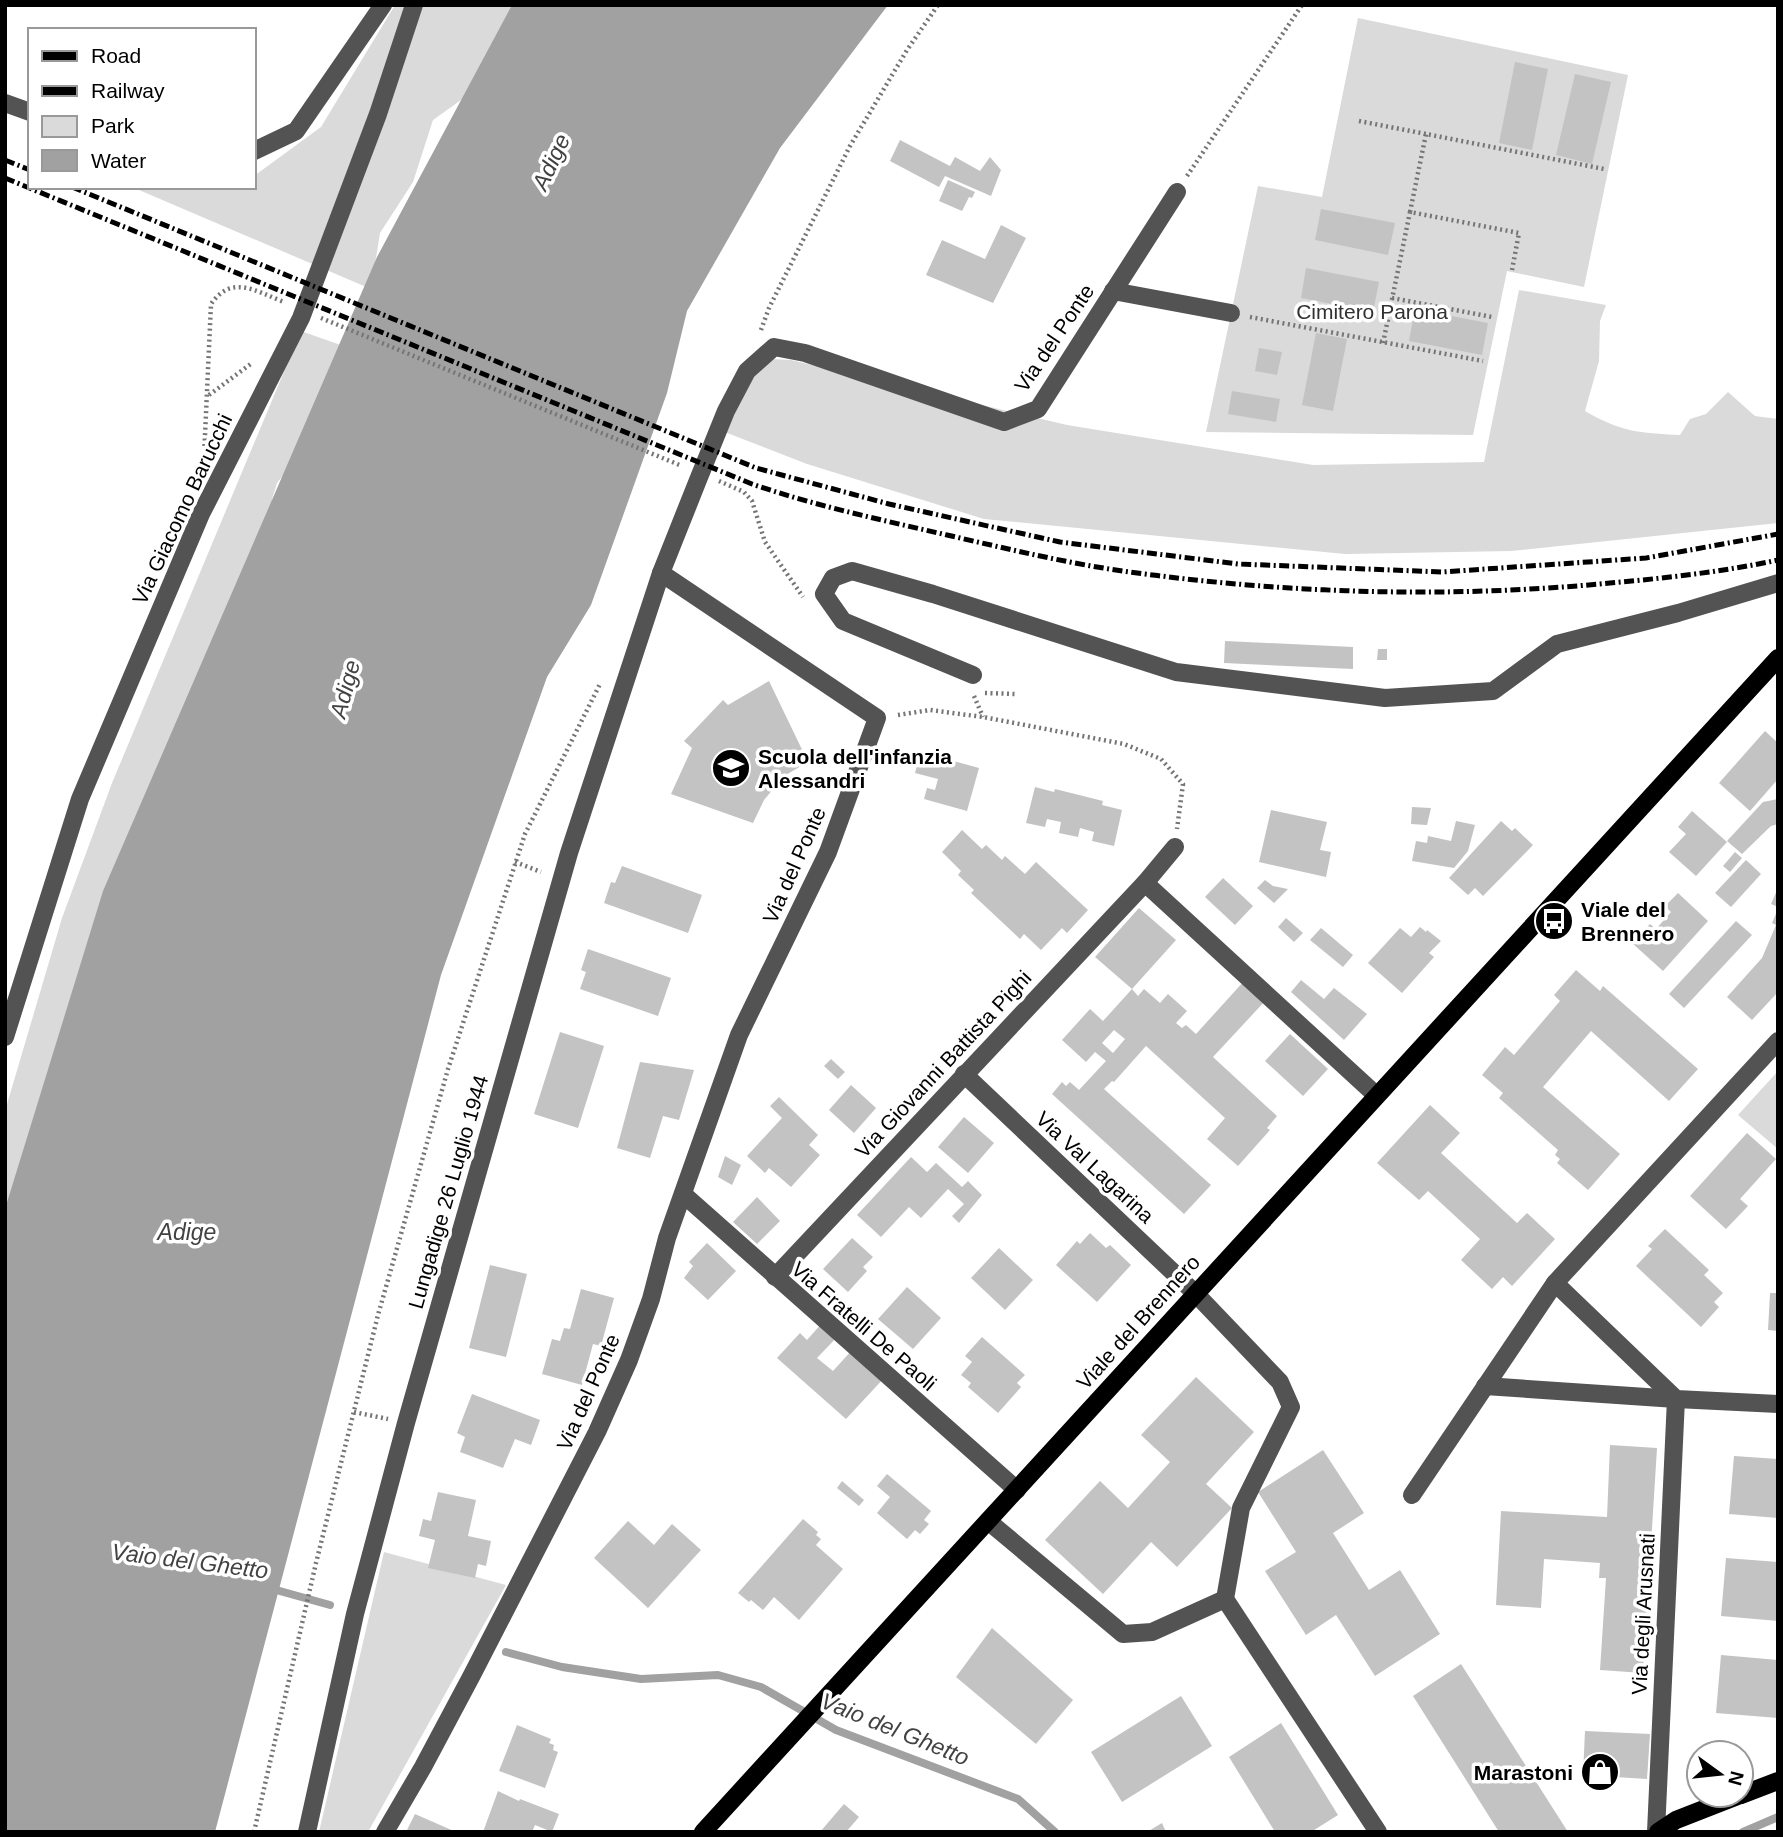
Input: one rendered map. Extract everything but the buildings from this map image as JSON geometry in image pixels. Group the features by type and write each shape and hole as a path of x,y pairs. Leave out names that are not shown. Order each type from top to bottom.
{"main road":[{"name":"Viale del Brennero","path":"703,1832 1778,658"},
{"path":"1755,1789 1778,1781"},
{"path":"1657,1832 1676,1820 1704,1809"}],"street":[{"path":"256,151 296,131 383,5"},
{"name":"Via Giacomo Barucchi","path":"5,1037 79,799 201,514 301,318 378,114 414,5"},
{"path":"5,103 28,111"},
{"name":"Via del Ponte","path":"662,573 726,411 747,371 774,347 805,353 1004,422 1038,409 1177,191"},
{"path":"1113,291 1231,313"},
{"path":"973,675 843,621 824,594 833,578 852,571 946,598 1176,672 1385,698 1493,691 1557,644 1678,613 1778,583"},
{"path":"662,573 877,718"},
{"name":"Lungadige 26 Luglio 1944","path":"307,1832 355,1614 405,1423 569,853 662,573"},
{"name":"Via del Ponte","path":"385,1832 424,1767 472,1675 597,1432 629,1360 651,1298 667,1238 739,1035 828,852 877,718"},
{"name":"Via Giovanni Battista Pighi","path":"775,1277 1145,883 1175,847"},
{"path":"1145,883 1376,1096"},
{"path":"1412,1495 1555,1283 1778,1041"},
{"name":"Via Val Lagarina","path":"964,1074 1195,1293 1280,1382 1291,1407 1241,1508 1225,1599"},
{"name":"Via Fratelli De Paoli","path":"683,1194 1017,1490"},
{"path":"1555,1283 1676,1399"},
{"path":"1485,1386 1778,1404"},
{"name":"Via degli Arusnati","path":"1657,1832 1676,1399"},
{"path":"988,1521 1123,1634 1152,1632 1225,1599 1378,1832"}],"path":[{"path":"760,333 769,308 850,146 907,50 938,5"},
{"path":"1177,191 1302,5"},
{"path":"1359,121 1604,169"},
{"path":"1382,343 1426,134"},
{"path":"1410,212 1519,233 1512,270"},
{"path":"208,396 211,304 220,291 234,286 246,288 284,302"},
{"path":"1392,298 1492,317"},
{"path":"310,313 693,471"},
{"path":"1231,313 1483,361"},
{"path":"706,476 744,492"},
{"path":"254,1832 377,1315 448,1069 525,834 600,683"},
{"path":"983,717 973,692 1016,694"},
{"path":"877,718 930,710 983,717 1124,744 1161,760 1183,784 1175,847"},
{"path":"355,1412 405,1423"}],"green space":[{"path":"395,5 520,5 505,54 461,100 433,120 413,182 380,233 371,289 137,189 256,189 256,175 321,127"},
{"name":"Cimitero Parona","path":"1358,18 1628,75 1584,287 1507,271 1473,435 1206,432 1258,186 1322,197"},
{"path":"1519,290 1606,305 1600,321 1599,361 1585,411 1598,418 1631,430 1680,435 1690,419 1706,414 1728,392 1755,416 1778,419 1778,523 1511,551 1345,554 984,519 807,464 722,431 754,358 791,360 1067,425 1313,465 1484,462"},
{"path":"301,331 349,348 294,462 277,483 272,499 273,514 5,1383 5,1111 62,918 112,783"},
{"path":"1778,1071 1778,1149 1738,1115"},
{"path":"384,1552 506,1585 368,1832 319,1832"}],"water":[{"name":"Adige","path":"512,5 888,5 780,148 687,311 667,393 591,605 547,677 441,975 215,1832 5,1832 5,1209 103,891 377,257"}],"waterway":[{"name":"Vaio del Ghetto","path":"269,1588 330,1605"},
{"name":"Vaio del Ghetto","path":"506,1652 562,1667 641,1679 718,1675 761,1687 836,1730 1018,1799 1055,1832"},
{"name":"Vaio del Ghetto","path":"1743,1832 1778,1817"}],"railway":[{"path":"5,160 28,169"},
{"path":"5,178 28,187"},
{"path":"32,189 752,484 849,512 1021,552 1120,571 1203,581 1377,592 1552,588 1694,574 1778,560"},
{"path":"77,189 756,468 889,504 1060,542 1238,564 1442,572 1646,558 1778,534"}],"place":[{"name":"Scuola dell'infanzia Alessandri","path":"731,768"},
{"name":"Viale del Brennero","path":"1554,921"},
{"name":"Marastoni","path":"1600,1772"}]}
